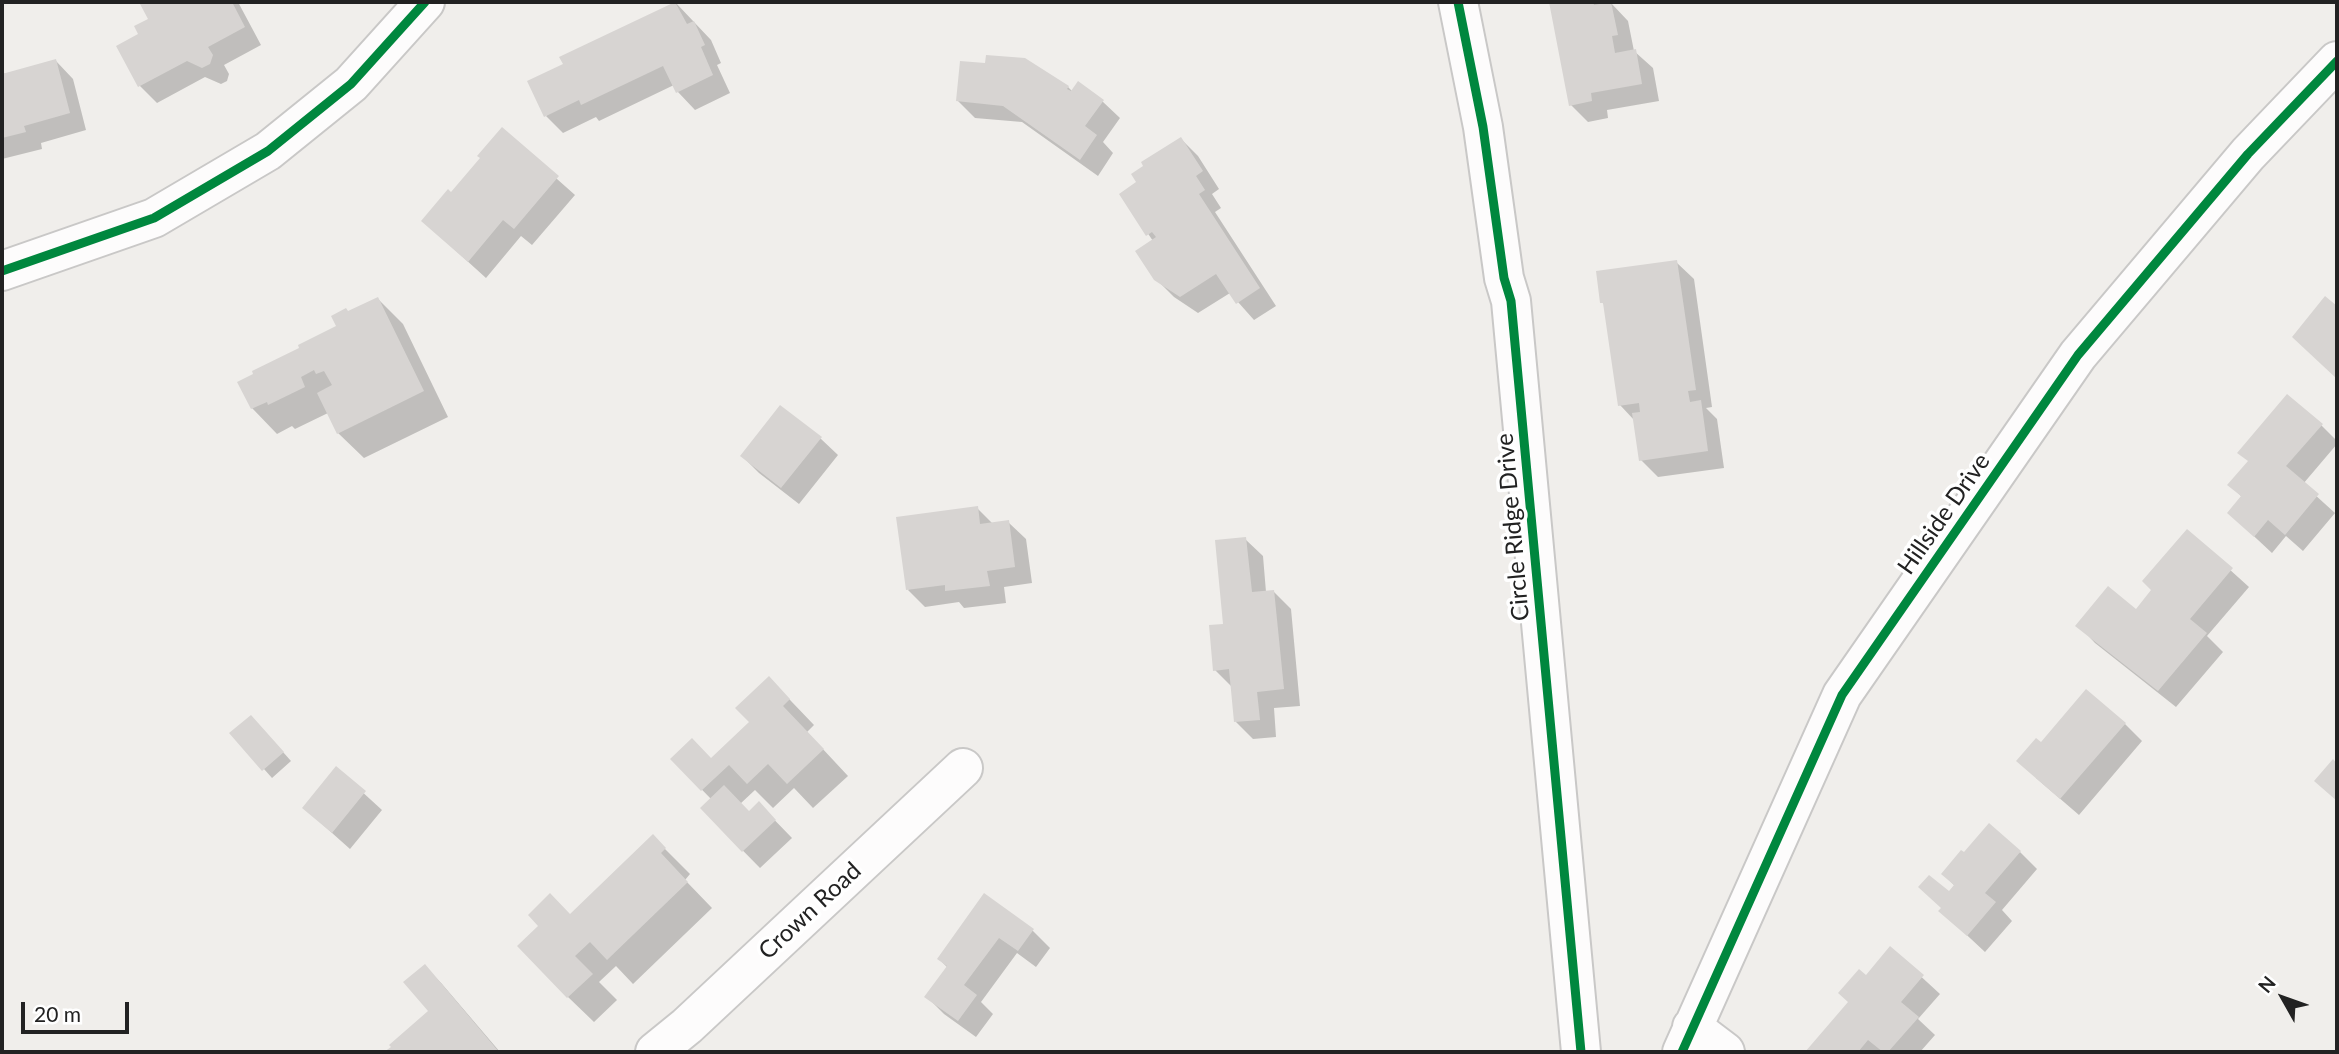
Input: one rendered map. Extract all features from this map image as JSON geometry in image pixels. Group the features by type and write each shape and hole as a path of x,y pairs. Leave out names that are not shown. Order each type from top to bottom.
{"street":[{"path":"2,271 154,218 268,151 351,84 425,2"},
{"name":"Circle Ridge Drive","path":"1458,2 1483,127 1504,278 1511,301 1581,1052"},
{"name":"Hillside Drive","path":"1687,1040 1842,695 2078,355 2248,154 2337,61"},
{"name":"Crown Road","path":"655,1052 687,1026 963,768"},
{"path":"1687,1040 1725,1052"}],"building":[{"path":"232,2 245,27 208,47 213,55 210,64 202,68 187,61 138,87 116,46 138,34 134,26 148,19 140,4"},
{"path":"675,2 687,24 694,21 705,45 701,47 713,75 676,93 663,66 581,105 579,100 544,117 527,81 563,64 559,57"},
{"path":"1549,2 1593,2 1594,5 1611,2 1618,35 1612,36 1615,53 1636,49 1642,84 1591,93 1592,101 1569,106"},
{"path":"986,55 1025,58 1069,86 1067,89 1071,91 1078,81 1104,100 1085,126 1097,135 1080,160 1003,106 956,101 960,61 985,63"},
{"path":"56,59 70,113 24,126 26,132 2,138 2,74"},
{"path":"502,127 559,176 514,229 503,220 468,262 421,221 448,189 451,192"},
{"path":"1181,137 1203,171 1196,176 1205,190 1199,194 1260,288 1236,304 1216,274 1180,297 1154,280 1135,251 1156,237 1152,232 1146,236 1119,194 1136,182 1131,174 1143,166 1141,162"},
{"path":"1677,260 1696,390 1688,391 1690,402 1701,400 1708,451 1639,461 1632,413 1640,412 1639,403 1618,406 1596,271"},
{"path":"2325,296 2337,306 2337,379 2292,337"},
{"path":"378,297 424,391 337,434 317,393 332,385 324,371 316,374 314,370 301,377 305,387 268,405 267,402 251,409 237,382 253,374 252,371 336,326 331,316"},
{"path":"2287,394 2323,424 2286,466 2319,494 2285,535 2268,520 2254,537 2227,513 2241,496 2227,485 2248,461 2237,453"},
{"path":"780,405 822,437 781,488 740,456"},
{"path":"978,506 980,524 1009,520 1015,567 987,571 990,586 945,591 945,585 906,590 896,517"},
{"path":"2187,529 2233,568 2190,619 2207,633 2158,691 2075,626 2108,586 2136,609 2151,590 2142,581"},
{"path":"1246,537 1252,592 1274,590 1284,689 1257,692 1260,720 1234,722 1229,669 1213,671 1209,625 1223,624 1215,540"},
{"path":"769,676 790,699 783,706 824,749 787,784 768,764 747,784 729,765 701,791 670,759 692,738 711,758 749,722 735,708"},
{"path":"2086,689 2126,723 2060,799 2016,761 2036,738 2041,742"},
{"path":"251,715 284,752 262,771 229,733"},
{"path":"2333,759 2337,764 2337,801 2314,781"},
{"path":"336,766 366,791 332,833 302,808"},
{"path":"724,785 749,811 759,801 776,820 742,852 700,808"},
{"path":"1989,823 2021,851 1985,893 1996,902 1967,936 1938,911 1941,908 1918,887 1929,875 1949,891 1954,885 1941,874"},
{"path":"653,834 666,848 661,853 688,882 607,960 590,942 575,956 593,974 567,998 517,946 538,926 528,915 550,893 570,914"},
{"path":"984,893 1034,929 1018,951 999,938 964,985 977,995 958,1021 924,997 947,966 937,959"},
{"path":"1890,946 1924,975 1901,1002 1919,1017 1888,1052 1883,1052 1868,1040 1858,1052 1805,1052 1848,1002 1838,993 1859,969 1866,975"},
{"path":"425,964 499,1052 384,1052 428,1011 403,982"}],"cycle path":[{"path":"2,271 154,218 268,151 351,84 425,2"},
{"path":"1458,2 1483,127 1504,278 1511,301 1581,1052"},
{"path":"1682,1052 1842,695 2078,355 2248,154 2337,61"}]}
